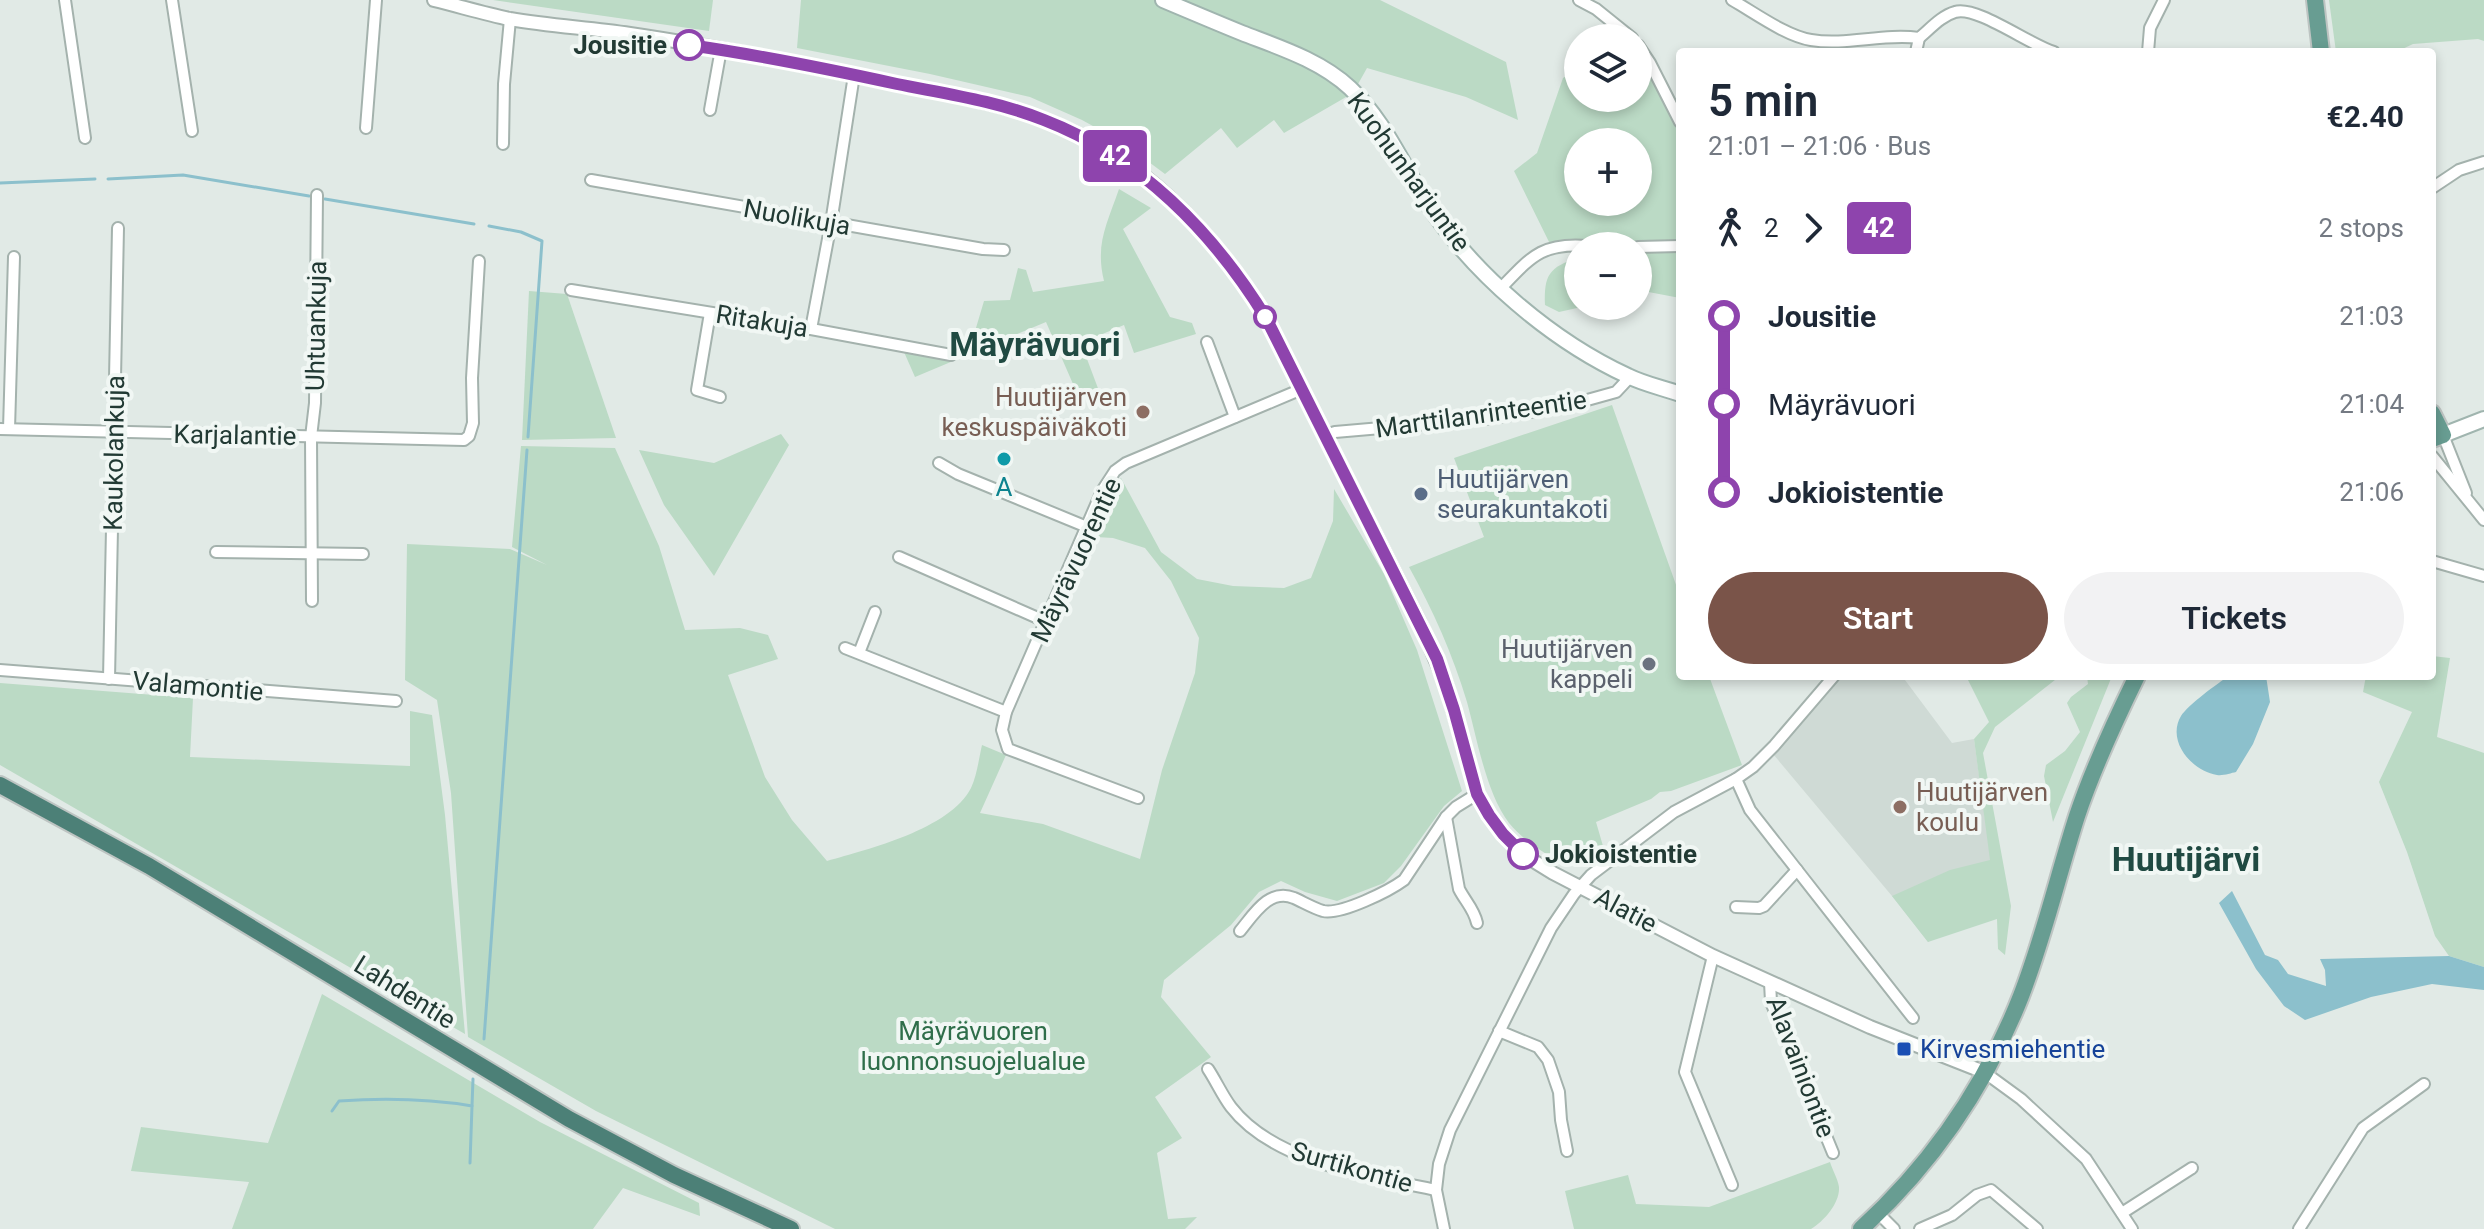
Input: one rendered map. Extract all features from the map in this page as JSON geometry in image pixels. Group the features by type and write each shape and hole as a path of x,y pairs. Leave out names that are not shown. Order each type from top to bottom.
{"highway":[{"name":"Lahdentie","path":"0,785 149,866 501,1080 595,1133 674,1175 791,1229"}],"main road":[{"name":"Kuohunharjuntie","path":"1163,0 1285,49 1326,70 1348,86 1371,111 1449,235 1501,288 1594,358 1630,377 1676,393"},
{"path":"2315,0 2321,48"},
{"path":"2437,437 2484,419"},
{"path":"1861,1229 1907,1184 1949,1132 1984,1072 2022,995 2078,813 2100,755 2135,680"}],"street":[{"path":"65,0 85,138"},
{"path":"172,0 192,131"},
{"path":"366,128 376,0"},
{"name":"Alatie","path":"434,0 510,19 630,33 996,104 1075,132 1140,172 1211,240 1248,288 1276,337 1437,659 1477,794 1503,834 1524,855 1553,873 1713,956 1870,1027 1984,1072"},
{"path":"1579,0 1615,24"},
{"path":"1732,0 1809,40 1919,38"},
{"path":"1962,10 1974,0"},
{"path":"2148,48 2150,28 2164,0"},
{"path":"1917,48 1919,38 1941,19 1962,10 1979,15 2046,48"},
{"path":"503,144 510,19"},
{"path":"710,110 721,49"},
{"path":"1652,67 1676,114"},
{"path":"811,329 854,75"},
{"path":"2436,185 2459,170 2484,162"},
{"name":"Nuolikuja","path":"591,180 983,249 1004,250"},
{"name":"Uhtuankuja","path":"312,601 311,437 315,403 317,195"},
{"name":"Kaukolankuja","path":"109,679 118,228"},
{"path":"1501,288 1532,257 1564,245"},
{"path":"1652,247 1676,246"},
{"path":"4,429 14,257"},
{"name":"Karjalantie","path":"4,429 464,440 469,436 473,423 472,378 479,261"},
{"name":"Ritakuja","path":"571,290 951,355"},
{"path":"710,313 697,390 720,397"},
{"path":"1207,342 1235,417"},
{"name":"Marttilanrinteentie","path":"1325,435 1485,419 1562,407 1616,392 1630,377"},
{"name":"Mäyrävuorentie","path":"1138,798 1008,749 1002,730 1006,712 1102,491 1115,471 1126,463 1302,389"},
{"path":"2437,437 2468,499"},
{"path":"2436,461 2484,520"},
{"path":"939,463 958,474 1087,527"},
{"path":"216,552 363,554"},
{"path":"899,557 1047,622"},
{"path":"2436,562 2484,576"},
{"path":"859,653 875,612"},
{"path":"845,648 1006,712"},
{"name":"Valamontie","path":"0,670 396,701"},
{"path":"1444,1229 1436,1190 1439,1164 1450,1130 1551,928 1591,875 1674,812 1753,767 1831,680"},
{"path":"1736,779 1750,810 1913,1018"},
{"path":"1240,931 1262,903 1275,896 1289,896 1325,911 1342,910 1394,887 1404,880 1446,817 1477,794"},
{"path":"1446,817 1459,889 1475,912 1477,923"},
{"path":"1736,907 1764,906 1797,870"},
{"path":"1713,956 1685,1072 1732,1185"},
{"name":"Alavainiontie","path":"1770,982 1771,1002 1833,1153"},
{"path":"1499,1031 1538,1047 1548,1060 1559,1092 1567,1151"},
{"name":"Surtikontie","path":"1208,1069 1231,1108 1264,1137 1287,1150 1352,1172 1436,1190"},
{"path":"1984,1072 2021,1099 2086,1159 2132,1229"},
{"path":"2299,1229 2363,1128 2424,1084"},
{"path":"2122,1213 2192,1168"},
{"path":"1920,1229 1952,1215 1977,1195 1991,1190 2037,1229"},
{"path":"1878,1213 1894,1229"}],"shaded area":[{"name":"Huutijärven koulu","path":"1836,680 1905,680 1952,743 1974,739 1996,897 1928,942 1773,754"}],"green space":[{"path":"493,0 713,0 709,31"},
{"path":"801,0 1380,0 1506,62 1518,120 1466,97 1367,68 1353,93 1284,133 1274,120 1237,148 1221,128 1165,174 1122,142 1030,97 797,48"},
{"path":"2329,0 2484,0 2484,41 2413,44 2404,48 2335,48"},
{"path":"1652,67 1676,106 1676,297 1652,293 1652,232 1564,232 1564,248 1552,248 1514,171 1537,153 1563,78 1564,112 1652,112"},
{"path":"1119,189 1151,208 1123,229 1170,317 1192,323 1196,334 1134,353 1124,325 1081,343 1099,391 1080,400 1046,322 915,377 904,352 970,348 984,301 1010,300 1018,268 1026,270 1033,292 1104,281 1102,245"},
{"path":"1564,263 1564,311 1559,312 1545,305 1547,279"},
{"path":"529,291 567,294 616,438 522,440"},
{"path":"1612,405 1676,585 1676,680 1710,680 1742,765 1671,791 1660,792 1651,799 1596,822 1603,846 1557,861 1509,823 1488,781 1455,667 1409,567 1484,537 1454,458"},
{"path":"781,434 789,445 714,576 664,505 639,450 714,463"},
{"name":"Mäyrävuoren luonnonsuojelualue","path":"521,446 615,448 659,546 685,630 740,628 768,635 778,659 728,675 765,777 792,820 827,861 907,835 946,815 971,788 982,745 1006,755 980,813 1043,824 1140,859 1162,770 1195,673 1199,638 1171,581 1145,548 1113,538 1096,537 1101,513 1108,499 1121,478 1161,552 1197,579 1233,586 1284,588 1311,578 1333,521 1334,489 1384,574 1417,650 1462,791 1444,806 1401,866 1384,883 1337,901 1281,881 1259,892 1231,925 1164,980 1161,997 1211,1057 1155,1097 1182,1138 1157,1153 1168,1219 1197,1217 1185,1229 835,1229 596,1111 468,1037 451,793 437,700 405,680 407,544 510,549 547,565 512,547"},
{"path":"2436,656 2450,658 2437,737 2484,753 2484,967 2449,956 2435,936 2379,782 2412,712 2363,692 2365,680 2436,680"},
{"path":"1968,680 2055,680 1995,727 1983,753 2011,906 2005,955 1998,949 1997,919 1928,942 1892,896 1950,870 1990,860 1974,739 1989,722"},
{"path":"2088,680 2110,680 2053,822 2044,776 2046,765 2065,751 2080,732 2067,703 2088,684"},
{"path":"0,683 193,698 190,757 410,766 410,711 432,715 445,815 465,1034 0,765"},
{"path":"322,994 540,1122 699,1203 700,1216 623,1188 593,1229 232,1229 249,1182 131,1171 141,1127 268,1143"},
{"path":"1830,1162 1839,1193 1830,1211 1811,1229 1574,1229 1565,1191 1628,1175 1636,1204 1709,1207"}],"water":[{"path":"2223,680 2267,680 2270,702 2253,744 2236,772 2224,775 2199,768 2184,753 2177,735 2181,716"},
{"path":"2232,891 2265,955 2278,960 2288,974 2326,986 2325,970 2320,959 2449,956 2484,967 2484,990 2432,984 2371,997 2305,1020 2284,1006 2256,969 2219,903"}],"waterway":[{"path":"108,179 183,175 309,196"},
{"path":"0,183 95,179"},
{"path":"325,199 474,224"},
{"path":"489,226 521,232 542,241 528,437"},
{"path":"484,1039 527,450"},
{"path":"472,1106 473,1079"},
{"path":"332,1111 339,1101 355,1100 389,1099 472,1106 470,1163"}],"bus line":[{"name":"42","path":"689,45 996,104 1075,132 1140,172 1163,192 1211,240 1248,288 1282,347 1437,659 1477,794 1503,834 1523,854"}],"place":[{"name":"Jousitie","path":"689,45"},
{"name":"Huutijärven keskuspäiväkoti","path":"1143,412"},
{"name":"A","path":"1004,459"},
{"name":"Huutijärven seurakuntakoti","path":"1421,494"},
{"name":"Huutijärven kappeli","path":"1649,664"},
{"name":"Huutijärven koulu","path":"1900,807"},
{"name":"Jokioistentie","path":"1523,854"},
{"name":"Kirvesmiehentie","path":"1904,1049"}],"district":[{"name":"Mäyrävuori","path":"1035,344"},
{"name":"Huutijärvi","path":"2186,859"}]}
